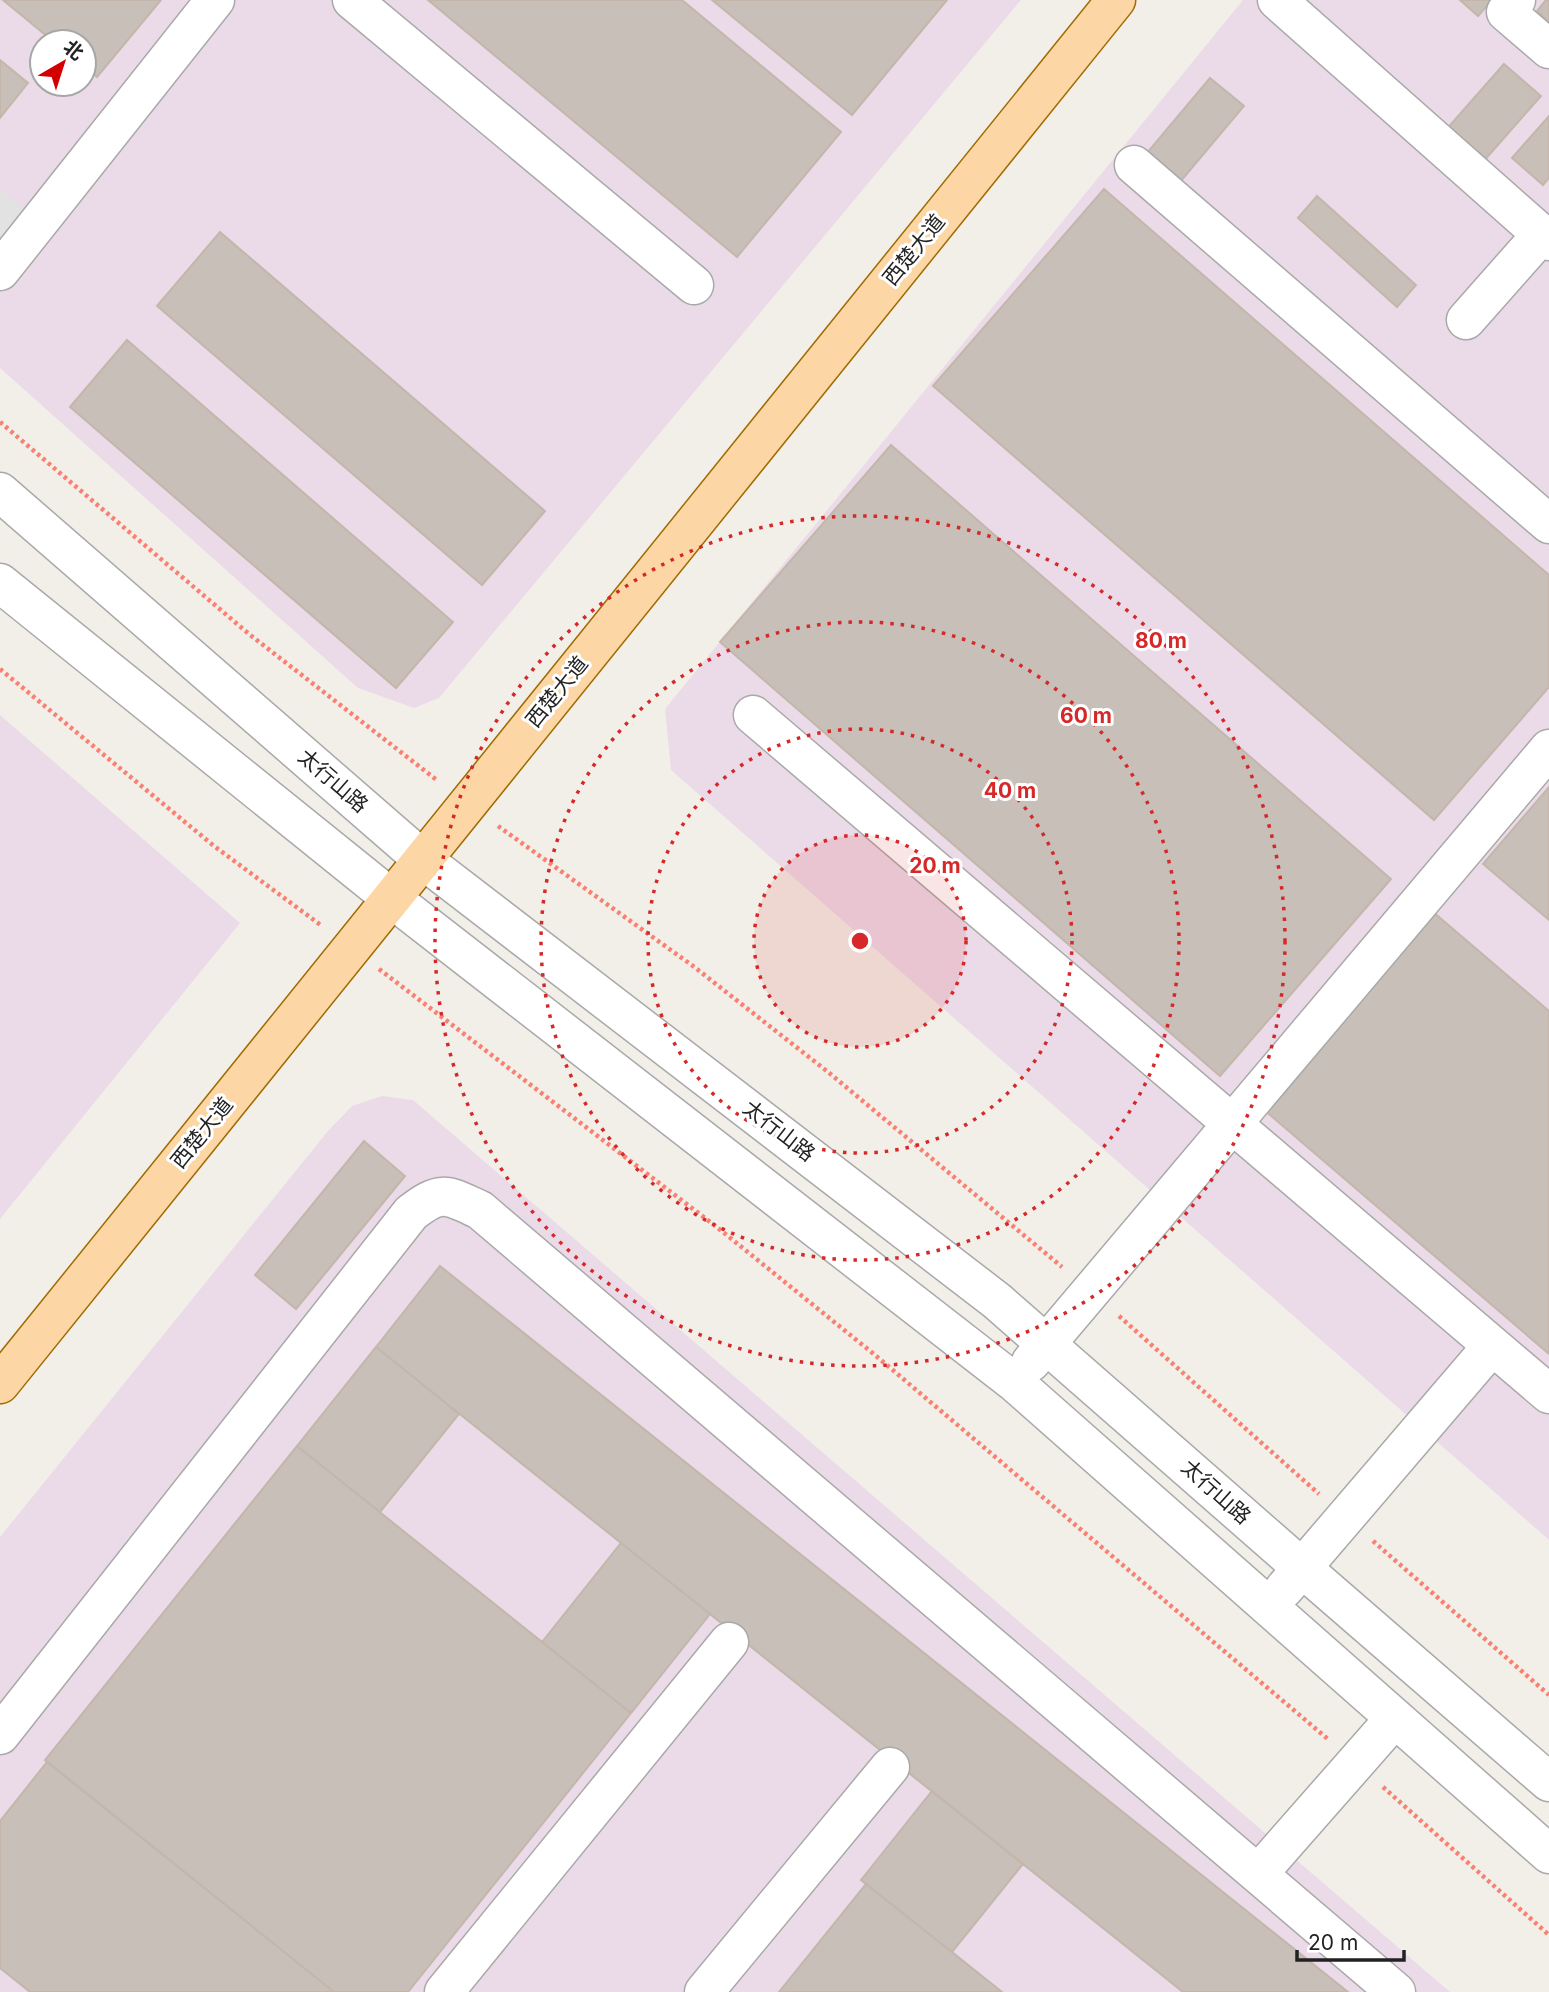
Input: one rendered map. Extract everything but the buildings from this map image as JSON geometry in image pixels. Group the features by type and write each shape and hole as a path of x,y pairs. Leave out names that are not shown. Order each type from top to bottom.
{"main road":[{"name":"西楚大道","path":"0,1384 1116,0"}],"street":[{"path":"0,271 215,0"},
{"path":"352,0 694,285"},
{"path":"1277,0 1545,238 1466,320"},
{"path":"1516,0 1506,12 1549,49"},
{"path":"1134,165 1549,524"},
{"name":"太行山路","path":"0,492 422,859 997,1301 1301,1569 1549,1782"},
{"path":"0,583 391,898 1014,1382 1549,1854"},
{"path":"753,715 1549,1394"},
{"path":"1014,1382 1549,749"},
{"path":"0,1735 411,1213 428,1199 449,1195 480,1210 1396,1992"},
{"path":"1269,1607 1492,1346"},
{"path":"444,1992 729,1642"},
{"path":"1258,1874 1395,1718"},
{"path":"704,1992 890,1767"}],"path":[{"path":"0,422 249,634 467,804 692,966 828,1072 1091,1291 1549,1695"},
{"path":"0,669 214,846 739,1245 875,1355 1356,1763 1549,1936"}],"shaded area":[{"path":"0,0 1021,0 439,698 414,708 358,688 0,368"},
{"path":"1243,0 1549,0 1549,1540 671,770 665,709"},
{"path":"0,189 27,212 0,244"},
{"path":"0,715 240,923 0,1219"},
{"path":"382,1096 413,1100 1450,1992 0,1992 0,1537 328,1131 352,1106"}]}
